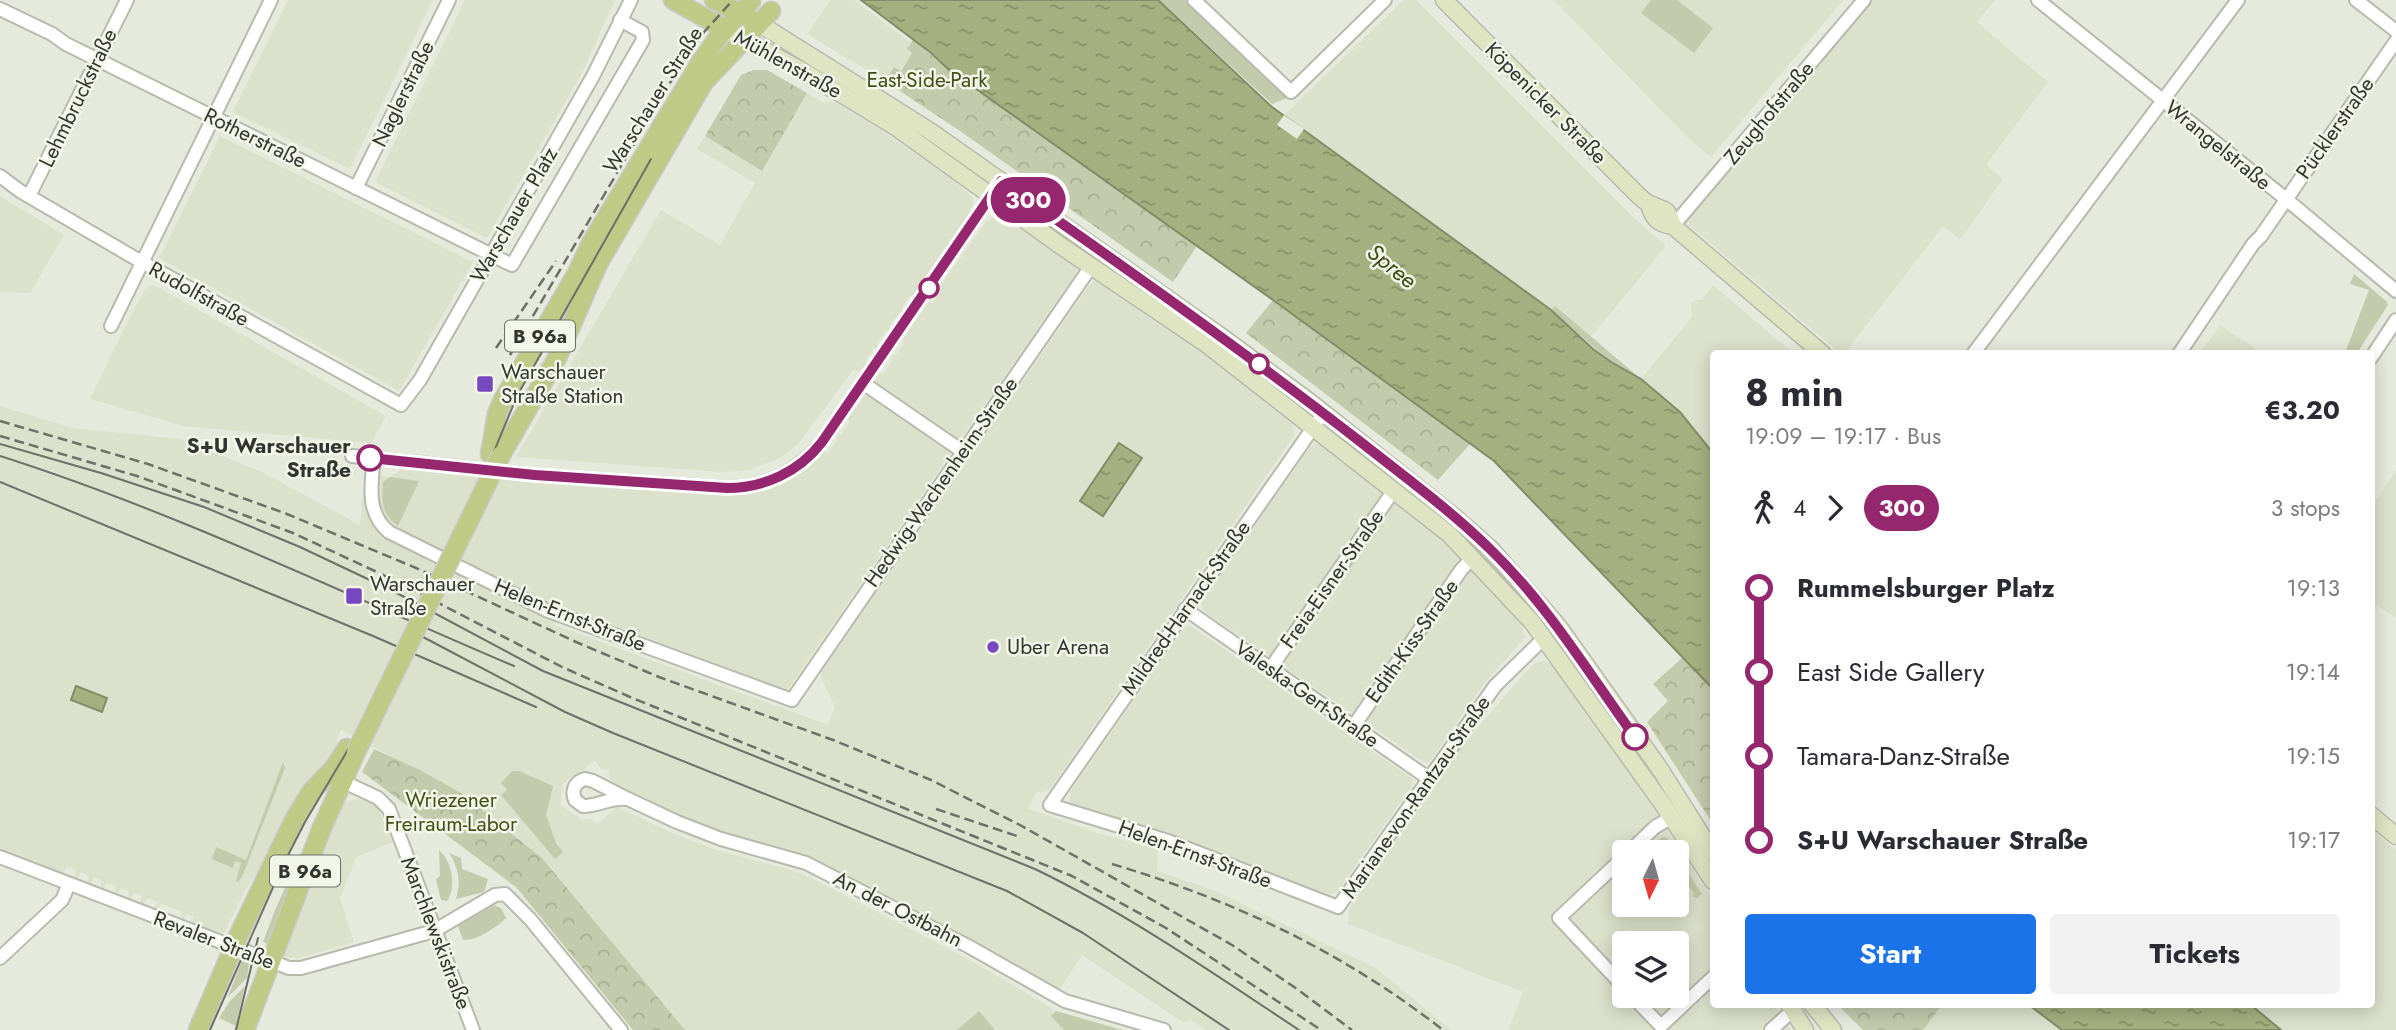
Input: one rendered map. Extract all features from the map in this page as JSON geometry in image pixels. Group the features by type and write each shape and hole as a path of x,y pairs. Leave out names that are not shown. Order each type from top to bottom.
{"main road":[{"path":"673,0 725,29"},
{"path":"714,0 747,4 769,11"},
{"name":"Köpenicker Straße","path":"1444,0 1649,204 1661,207 1669,214 1673,226 1818,350"},
{"name":"Warschauer Straße","path":"496,454 499,407 506,394 649,146 702,60 747,4"},
{"name":"Mühlenstraße","path":"769,11 885,101 1223,337 1430,496 1482,541 1559,627 1686,808 1710,847"},
{"name":"B 96a","path":"744,40 769,11"},
{"name":"Mühlenstraße","path":"725,29 808,74 897,128 1061,246 1205,343 1449,534 1528,617 1672,817 1710,876"},
{"name":"Warschauer Straße","path":"496,454 557,358 598,264 704,82 744,40"},
{"name":"B 96a","path":"245,1030 318,836 335,778 352,750 496,454"},
{"path":"1543,639 1559,627"},
{"name":"B 96a","path":"198,1030 233,947 295,817 311,792 335,778"},
{"path":"1672,817 1686,808"},
{"path":"2375,818 2396,836"},
{"path":"1790,1008 1805,1030"},
{"path":"1815,1008 1833,1030"}],"street":[{"name":"Lehmbruckstraße","path":"29,196 127,0"},
{"path":"111,326 271,0"},
{"name":"Naglerstraße","path":"356,188 449,0"},
{"name":"Warschauer Platz","path":"401,405 420,380 492,255 593,76 631,0"},
{"path":"1194,0 1291,92 1385,0"},
{"name":"Zeughofstraße","path":"1673,226 1864,0"},
{"name":"Wrangelstraße","path":"2038,0 2396,291"},
{"path":"1976,350 2238,0"},
{"path":"2356,0 2396,31"},
{"name":"Rotherstraße","path":"0,9 97,60 512,265"},
{"name":"Warschauer Platz","path":"512,265 643,40 642,32 620,20"},
{"name":"Pücklerstraße","path":"2182,350 2396,41"},
{"name":"Rudolfstraße","path":"0,176 142,262 401,405"},
{"path":"352,456 535,475 727,488 752,486 783,475 810,455 822,442 1001,181"},
{"name":"Hedwig-Wachenheim-Straße","path":"792,700 1092,265"},
{"path":"2375,352 2396,320"},
{"path":"863,383 962,452"},
{"name":"Mildred-Harnack-Straße","path":"1050,805 1324,413"},
{"name":"Helen-Ernst-Straße","path":"374,458 372,506 380,524 389,532 546,610 792,700"},
{"name":"Freia-Eisner-Straße","path":"1270,669 1394,490"},
{"name":"Edith-Kiss-Straße","path":"1353,727 1461,570 1473,557"},
{"name":"Valeska-Gert-Straße","path":"1185,609 1428,778"},
{"name":"Mariane-von-Rantzau-Straße","path":"1338,907 1495,686 1543,639"},
{"name":"Marchlewskistraße","path":"335,778 378,798 389,809 473,1030"},
{"name":"An der Ostbahn","path":"628,799 721,839 806,863 968,946 1059,998 1164,1030"},
{"name":"Helen-Ernst-Straße","path":"1050,805 1168,841 1338,907"},
{"path":"1643,840 1672,817"},
{"name":"Revaler Straße","path":"0,857 289,968 301,968 434,930 500,894 505,894 621,1030"},
{"path":"1612,868 1559,918 1612,974"},
{"path":"0,958 62,900 69,884"},
{"path":"1643,1008 1662,1028 1710,980"},
{"path":"1771,1030 1790,1008"}],"shaded area":[{"path":"288,0 433,0 350,169 233,112"},
{"path":"465,0 615,0 582,73 487,238 375,182"},
{"path":"831,0 854,0 911,43 907,49 912,53 900,71 894,67 885,81 807,34"},
{"path":"1404,0 1416,0 1631,215 1666,246 1591,337 1555,306 1551,310 1284,115"},
{"path":"1554,0 1843,0 1711,157 1687,137"},
{"path":"1873,0 1995,0 1977,22 2048,82 1986,165 2003,179 1960,240 1943,226 1847,350 1836,350 1689,225 1688,217"},
{"path":"807,93 824,103 833,101 882,131 950,177 973,198 969,214 913,296 911,295 901,308 904,310 889,326 889,332 886,330 877,343 879,346 874,348 865,361 867,363 858,371 853,370 798,444 780,458 749,470 723,472 516,457 661,210 720,245 755,183 697,149 705,136 762,170"},
{"path":"220,136 473,262 399,391 159,258"},
{"path":"0,196 64,235 30,293 0,292"},
{"path":"997,214 1004,214 1076,264 1077,272 962,437 955,440 937,424 935,427 931,424 933,422 920,412 918,415 914,412 915,409 902,401 900,403 898,398 885,388 883,391 875,381 892,361 890,358 895,356 929,302 932,304 941,290 939,288 986,222"},
{"path":"1098,280 1109,284 1111,291 1161,326 1168,325 1215,360 1291,423 1295,434 1053,785 1046,792 1036,792 1029,809 1100,834 1158,849 1157,871 1213,890 1376,968 1451,1030 1206,1030 1190,1019 1184,1023 1082,955 1059,990 977,943 827,865 701,825 647,802 611,784 608,770 601,769 595,761 569,778 562,786 561,805 582,820 590,819 597,824 617,807 716,850 791,870 966,958 1050,1007 1054,1012 1122,1030 685,1030 542,858 499,822 440,782 341,730 336,741 341,744 321,769 308,780 224,933 191,923 194,917 187,914 184,920 180,919 182,912 161,904 158,910 154,909 157,902 147,898 144,905 140,903 142,896 134,893 131,900 127,898 129,891 121,888 118,894 114,893 116,886 107,883 104,889 100,887 102,881 94,877 91,884 87,882 89,875 81,872 78,879 74,877 76,870 67,866 63,873 0,848 0,406 73,428 180,439 262,472 360,525 365,474 390,477 403,468 590,487 730,496 758,493 794,478 825,451 828,453 838,439 838,433 841,435 850,421 848,419 864,397 870,394 890,410 895,410 894,413 907,422 912,422 911,425 924,434 927,432 929,437 942,446 944,444 950,454 787,691 580,613 552,624 828,725 835,707 821,678 821,672 1090,284"},
{"path":"154,285 386,416 371,443 183,426 90,399 146,287"},
{"path":"1713,285 1789,350 1710,350 1710,449 1680,412 1641,379 1692,317 1691,304 1694,300 1701,300"},
{"path":"2220,325 2258,350 2202,350"},
{"path":"1318,443 1323,444 1384,495 1362,523 1362,529 1359,528 1350,541 1350,546 1347,545 1338,559 1338,564 1335,563 1325,577 1328,579 1326,582 1323,580 1313,594 1313,600 1310,598 1301,612 1301,617 1298,616 1288,630 1288,635 1285,634 1276,647 1279,649 1270,656 1204,612 1201,604 1309,448"},
{"path":"2396,470 2396,618 2375,604 2375,502"},
{"path":"1397,502 1458,554 1460,562 1354,714 1284,667 1282,661 1298,642 1298,637 1301,639 1310,625 1308,622 1313,620 1323,607 1320,605 1323,601 1326,602 1335,589 1335,584 1338,585 1347,571 1345,569 1350,567 1359,553 1359,548 1362,550 1371,536 1369,534 1374,532 1384,519 1381,516 1392,503"},
{"path":"1469,570 1474,571 1507,605 1523,626 1525,637 1482,686 1431,760 1425,763 1364,721 1381,700 1378,698 1381,694 1384,696 1398,675 1398,669 1401,671 1406,664 1406,658 1409,659 1430,629 1427,627 1430,623 1433,625 1442,612 1440,609 1445,607 1454,593 1452,591 1457,589 1466,577 1463,575"},
{"path":"1189,625 1413,779 1412,786 1337,892 1322,893 1169,833 1084,808 1080,810 1070,802 1070,792 1184,628"},
{"path":"1544,660 1553,666 1610,741 1674,840 1612,840 1612,917 1689,917 1689,863 1710,895 1710,1008 1777,1008 1791,1030 1508,1030 1523,992 1348,924 1349,909 1464,743 1532,665"},
{"path":"356,799 368,801 378,809 393,842 356,857 340,898 354,942 296,959 286,958 286,949 283,948 341,803"},
{"path":"2375,833 2396,850 2396,1030 2281,1030 2255,1008 2375,1008"},
{"path":"1939,1008 2033,1008 2062,1030 1923,1030"}],"green space":[{"path":"1159,0 1185,0 1273,80 1287,98 1272,104"},
{"path":"1651,0 1677,0 1713,28 1694,53 1641,13"},
{"name":"East-Side-Park","path":"913,40 948,69 1197,246 1173,282 885,81 894,67 901,71 912,53 907,49"},
{"path":"776,45 863,95 980,172 977,177 773,50"},
{"path":"754,70 767,70 807,93 762,171 705,136 741,75"},
{"path":"1018,204 1192,322 1189,326 1016,207"},
{"path":"2354,274 2388,305 2359,350 2346,350 2369,290 2350,284"},
{"path":"1273,300 1470,444 1438,480 1246,333"},
{"path":"1555,306 1641,379 1611,362 1551,310"},
{"path":"1335,433 1485,552 1539,611 1535,615 1465,541 1333,436"},
{"path":"390,477 419,481 398,526 386,512 383,501 383,482"},
{"path":"1682,658 1710,686 1710,819 1647,722 1668,701 1653,684"},
{"name":"Wriezener Freiraum-Labor","path":"374,749 463,794 542,858 685,1030 633,1030 516,887 362,772"},
{"path":"283,762 285,768 238,882 236,881 241,863 235,861 233,868 212,859 216,847 246,860"},
{"path":"512,771 519,771 553,786 546,815 556,843 563,852 555,859 501,795 507,790 501,783"},
{"path":"311,835 272,945 263,942 275,910"},
{"path":"439,850 452,874 452,889 447,901 441,900 436,879 440,876"},
{"path":"449,853 461,858 462,869 488,879 484,892 456,899 458,875"},
{"path":"1689,874 1702,894 1697,898 1693,897 1694,892 1689,887"},
{"path":"494,905 501,908 506,918 481,936 463,940 458,926"},
{"path":"242,960 249,963 247,978 228,997"},
{"path":"245,986 236,1026 219,1018 230,1001"},
{"path":"1841,1008 1940,1008 1923,1030 1863,1030"},
{"path":"979,1011 995,1030 957,1030"},
{"path":"1056,1011 1122,1030 1064,1030 1051,1016"}],"water":[{"name":"Spree","path":"861,0 1158,0 1272,107 1551,310 1593,349 1641,379 1680,412 1710,449 1710,686 1494,461 948,69"},
{"path":"1119,443 1142,458 1103,516 1080,501"},
{"path":"76,686 107,698 102,712 71,700"},
{"path":"2033,1008 2255,1008 2281,1030 2062,1030"}],"pier":[{"path":"1284,115 1304,129 1297,139 1277,125"}],"tram line":[{"path":"210,1030 282,867 349,748 493,454 517,396 651,159"},
{"path":"0,444 204,507 300,547 393,591 543,671 1035,869 1137,925 1299,1030"},
{"path":"0,456 66,478 195,528 514,666"},
{"path":"0,482 373,636 536,707"},
{"path":"423,637 565,712 613,733 1007,891 1083,933 1229,1030"},
{"path":"236,1030 258,938"}],"railway":[{"path":"510,355 677,71 704,32 733,0"},
{"path":"496,348 556,261"},
{"path":"0,421 148,464 287,514 416,568 659,677 833,740 931,780 1020,825 1232,945 1352,1030"},
{"path":"0,436 137,476 293,533 394,580 562,667 630,697 1072,876 1166,928 1321,1030"},
{"path":"936,809 1017,836"},
{"path":"1112,864 1201,894 1285,931 1366,976 1443,1030"}],"bus line":[{"name":"300","path":"370,458 535,475 727,488 752,486 779,477 802,463 822,442 1001,181 1223,337 1310,402 1457,519 1490,549 1546,610 1635,737"}],"place":[{"name":"Warschauer Straße Station","path":"485,384"},
{"name":"S+U Warschauer Straße","path":"370,458"},
{"name":"Warschauer Straße","path":"354,596"},
{"name":"Uber Arena","path":"993,647"}]}
